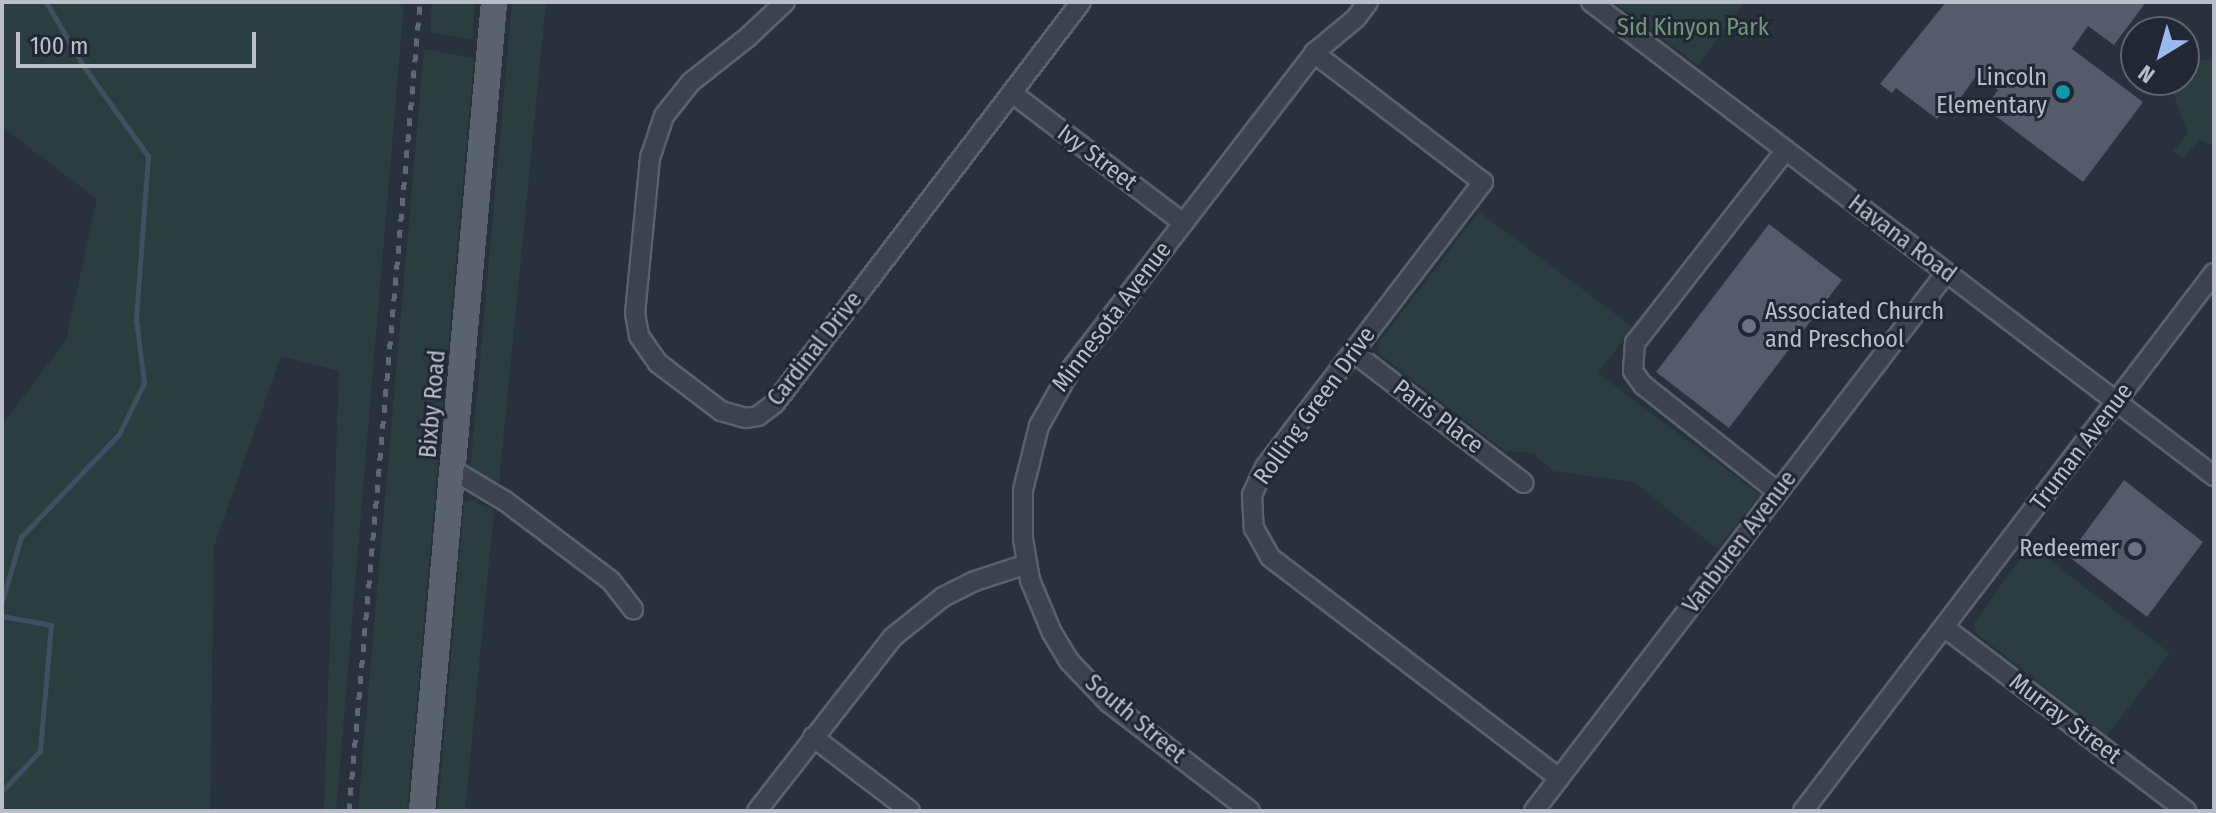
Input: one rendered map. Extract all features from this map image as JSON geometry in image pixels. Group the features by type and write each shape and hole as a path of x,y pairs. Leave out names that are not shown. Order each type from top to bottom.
{"main road":[{"name":"Bixby Road","path":"422,811 494,2"}],"street":[{"name":"Cardinal Drive","path":"785,2 676,98 664,116 650,158 635,313 639,336 658,363 733,417 758,416 775,403 1081,2"},
{"name":"Minnesota Avenue","path":"1027,564 1023,490 1039,426 1071,369 1314,53 1356,18 1368,2"},
{"name":"Havana Road","path":"1591,2 2214,476"},
{"name":"Rolling Green Drive","path":"1314,53 1483,182 1257,480 1251,512 1260,544 1283,567 1559,778"},
{"name":"Ivy Street","path":"1012,93 1183,223"},
{"path":"1778,492 1643,385 1633,371 1635,343 1786,150"},
{"name":"Vanburen Avenue","path":"1534,811 1946,273"},
{"name":"Truman Avenue","path":"1803,811 2214,273"},
{"name":"Paris Place","path":"1353,352 1524,483"},
{"path":"453,470 505,501 611,581 633,609"},
{"path":"757,811 869,664 920,613 975,581 1027,564"},
{"name":"South Street","path":"1027,564 1052,633 1091,686 1250,811"},
{"name":"Murray Street","path":"1944,627 2186,811"},
{"path":"813,737 910,811"}],"green space":[{"path":"2,2 404,2 336,811 324,811 339,371 281,356 214,546 210,811 2,811 2,425 66,340 97,199 2,127"},
{"path":"432,2 475,2 472,40 430,32"},
{"path":"512,2 546,2 499,483 470,473"},
{"name":"Sid Kinyon Park","path":"1614,2 1745,2 1698,65"},
{"path":"424,49 474,58 407,811 358,811"},
{"path":"2214,59 2214,146 2200,140 2183,157 2173,151 2188,133 2174,96 2200,96 2200,60"},
{"path":"1479,212 1633,327 1598,373 1760,495 1717,549 1634,482 1553,471 1533,453 1505,451 1378,353 1380,341"},
{"path":"471,500 494,510 465,811 438,811 464,503"},
{"path":"2030,545 2170,653 2107,736 1975,632 1974,623"}],"building":[{"name":"Lincoln Elementary","path":"1946,2 2146,2 2136,16 2120,16 2120,37 2114,45 2088,26 2072,49 2120,85 2120,96 2135,96 2143,102 2083,182 1985,108 1998,90 1977,75 1956,104 1951,100 1937,119 1896,88 1892,93 1880,84"},
{"name":"Associated Church and Preschool","path":"1769,224 1842,280 1729,428 1656,372"},
{"name":"Redeemer","path":"2124,480 2203,542 2147,617 2068,556"}],"waterway":[{"path":"2,601 21,537 119,434 144,383 136,319 148,156 84,67 46,2"},
{"path":"2,616 51,625 40,751 2,791"}],"railway":[{"path":"349,811 420,2"}],"place":[{"name":"Lincoln Elementary","path":"2063,92"},
{"name":"Associated Church and Preschool","path":"1749,326"},
{"name":"Redeemer","path":"2135,549"}]}
